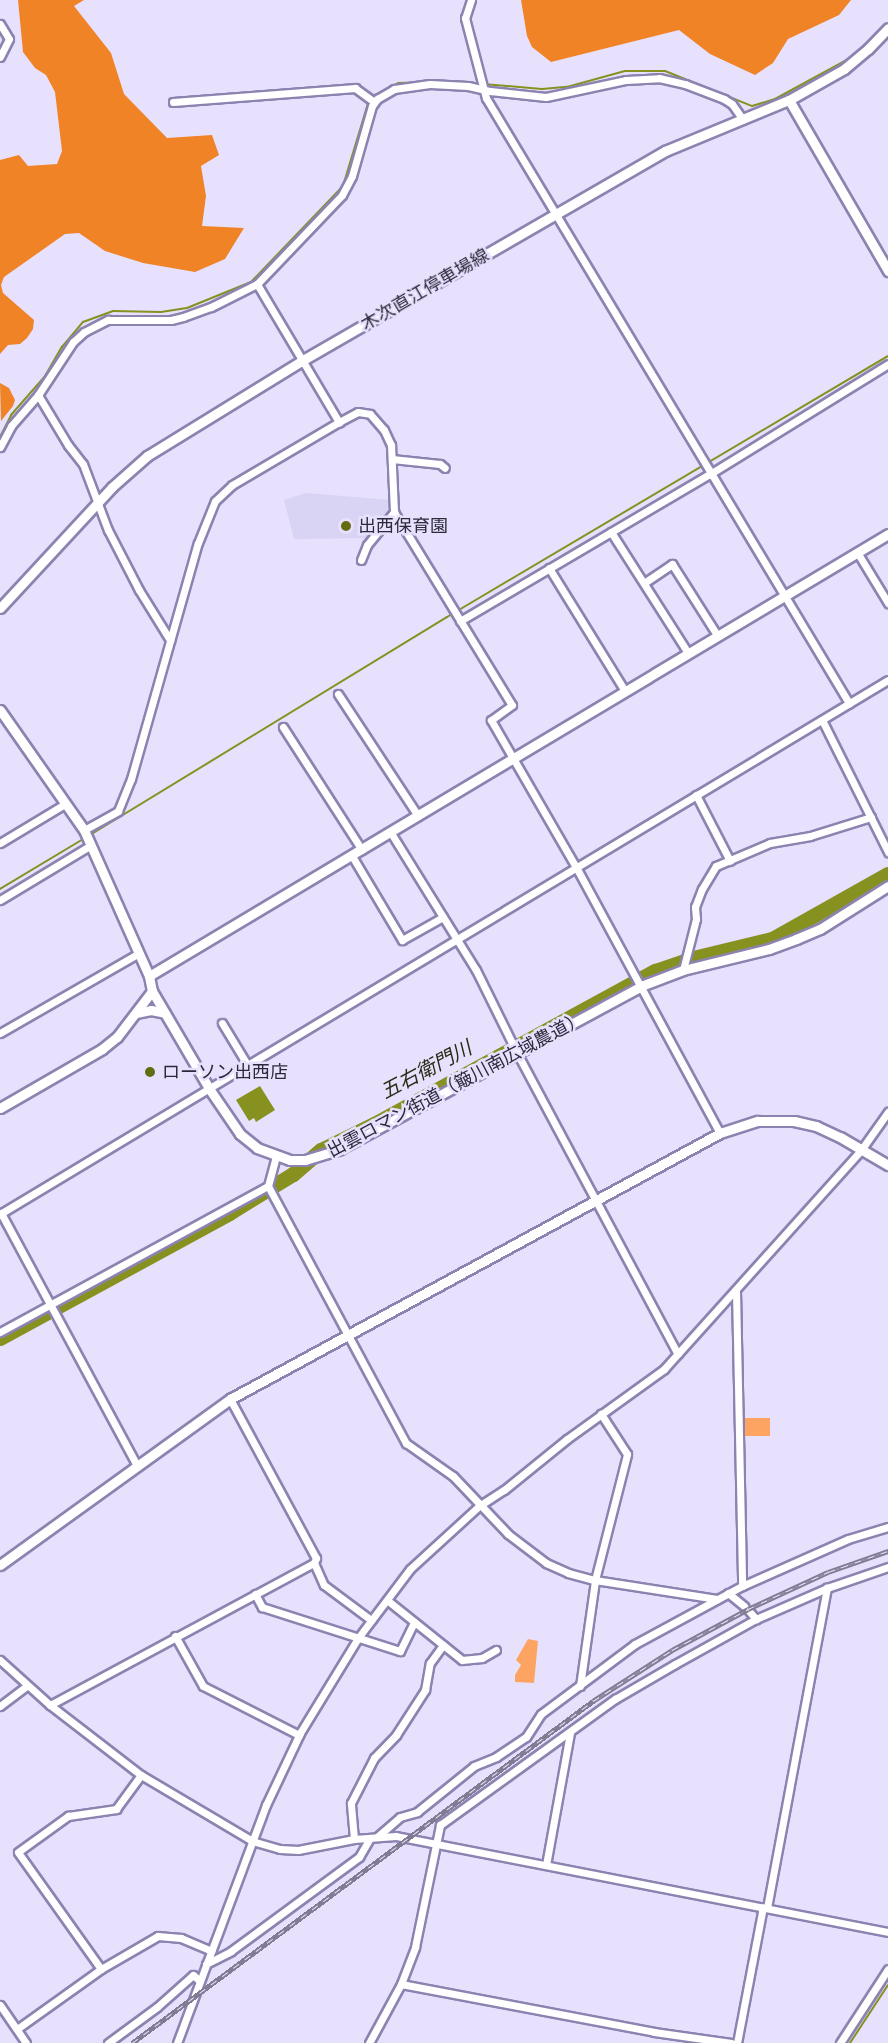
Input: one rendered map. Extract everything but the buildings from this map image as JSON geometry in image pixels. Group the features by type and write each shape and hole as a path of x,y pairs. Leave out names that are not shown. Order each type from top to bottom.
{"street":[{"path":"471,0 465,18 482,90 849,703"},
{"path":"0,24 9,39 0,57"},
{"name":"木次直江停車場線","path":"0,608 99,501 147,456 303,360 665,151 789,100 844,69 868,50 888,28"},
{"path":"0,447 11,426 38,395 73,342 95,325 121,319 171,320 183,317 211,307 257,284 337,202 346,189 374,102 394,89 413,85 468,86 482,90 546,97 626,80 669,79 724,99 732,104 743,120"},
{"path":"173,102 355,88 374,102"},
{"path":"789,100 888,271"},
{"path":"257,284 339,422"},
{"path":"460,621 710,474 888,364"},
{"path":"38,395 82,464 113,540 139,590 170,640"},
{"path":"84,830 118,811 131,779 198,543 215,501 232,485 339,422 358,412 370,414 384,430 391,445 394,513 512,705 491,720 576,867 720,1133"},
{"path":"392,459 440,464 445,468"},
{"path":"361,560 367,545 394,513"},
{"path":"611,532 688,653"},
{"path":"149,976 392,833 888,534"},
{"path":"857,552 888,603"},
{"path":"644,583 672,564 717,635"},
{"path":"549,568 625,691"},
{"path":"136,1464 0,1214 210,1090 456,939 888,680"},
{"path":"338,694 418,816"},
{"name":"出雲ロマン街道（簸川南広域農道）","path":"0,710 84,830 149,976 152,991 210,1090 240,1134 257,1148 276,1157 305,1160 340,1149 641,986 683,970 769,949 796,939 820,929 888,886"},
{"path":"822,720 888,852"},
{"path":"283,727 362,850"},
{"path":"696,795 730,861"},
{"path":"0,843 65,804"},
{"path":"683,970 696,919 695,907 702,889 716,867 770,843 810,836 871,817"},
{"path":"392,833 476,970 517,1053 678,1354"},
{"path":"0,900 91,845"},
{"path":"352,856 402,940 443,917"},
{"path":"0,1033 139,953"},
{"path":"0,1108 102,1049 117,1037 152,991"},
{"path":"136,1013 152,1010 165,1013"},
{"path":"222,1023 248,1066"},
{"path":"177,2043 266,1805 299,1735 371,1620 410,1569 479,1506 504,1490 601,1414 664,1369 861,1150 888,1112"},
{"path":"0,1565 136,1464 230,1399 347,1333 720,1133 758,1121 794,1121 816,1126 888,1165"},
{"path":"276,1157 268,1186 406,1443 453,1476 508,1534 546,1563 568,1573 595,1580 717,1599"},
{"path":"0,1332 268,1186"},
{"path":"736,1291 742,1586"},
{"path":"230,1399 316,1558 314,1563 324,1585 371,1620"},
{"path":"580,1686 595,1580 627,1454 601,1414"},
{"path":"206,1964 231,1951 359,1857 373,1837 400,1817 417,1812 474,1766 496,1757 526,1737 541,1714 635,1644 742,1586 848,1539 888,1527"},
{"path":"50,1705 314,1563"},
{"path":"369,2043 401,1984 415,1947 440,1825 615,1699 756,1618 827,1588 888,1567"},
{"path":"737,2043 827,1588"},
{"path":"728,1593 756,1618"},
{"path":"255,1594 262,1607 400,1651 414,1622"},
{"path":"387,1600 462,1660 482,1658 496,1650"},
{"path":"175,1636 203,1686 299,1735"},
{"path":"354,1839 351,1803 374,1758 396,1735 425,1690 430,1663 443,1645"},
{"path":"0,1660 50,1705 141,1775 252,1841 280,1849 298,1850 354,1839 396,1836 888,1932"},
{"path":"0,1706 27,1686"},
{"path":"546,1865 570,1733"},
{"path":"101,1969 18,1852 68,1816 116,1809 141,1775"},
{"path":"17,2029 101,1969 158,1936 181,1938 211,1951"},
{"path":"840,2043 888,1969"},
{"path":"108,2043 157,2007 193,1975 200,1981"},
{"path":"401,1984 654,2032 731,2043"},
{"path":"0,2005 27,2043"}],"shaded area":[{"path":"18,0 84,0 74,6 111,53 124,94 167,138 212,135 219,155 201,166 206,196 202,226 244,228 225,259 195,272 143,263 105,251 79,233 65,234 4,277 1,285 3,293 34,320 33,329 27,338 20,344 8,345 0,354 0,160 19,155 28,166 57,164 62,151 55,92 46,75 35,68 23,52"},
{"path":"521,0 851,0 839,15 788,39 773,63 755,75 710,54 679,30 551,62 532,47 527,36"},
{"path":"0,383 9,388 15,400 1,421"},
{"path":"306,493 391,500 392,509 370,538 294,539 284,500"},
{"path":"260,1086 275,1110 256,1122 254,1118 249,1121 236,1100"},
{"path":"741,1418 770,1418 770,1436 741,1436"},
{"path":"528,1639 538,1641 534,1683 515,1682 515,1675 521,1665 516,1660"}],"waterway":[{"path":"459,82 542,89 567,87 625,71 665,71 752,106 775,99 852,57"},
{"path":"0,437 11,415 45,376 62,347 83,322 113,311 161,312 187,308 251,282 343,186 368,103 374,96 398,83 423,82"},
{"path":"90,835 447,617 888,356"},
{"path":"0,889 85,838"},
{"name":"五右衛門川","path":"0,1338 229,1213 293,1174 321,1150 374,1124 655,971 693,958 772,939 888,874"},
{"path":"850,2043 888,1985"}],"railway":[{"path":"132,2043 593,1701 672,1650 748,1609 828,1572 888,1551"}],"place":[{"name":"出西保育園","path":"346,526"},
{"name":"ローソン出西店","path":"150,1072"}]}
